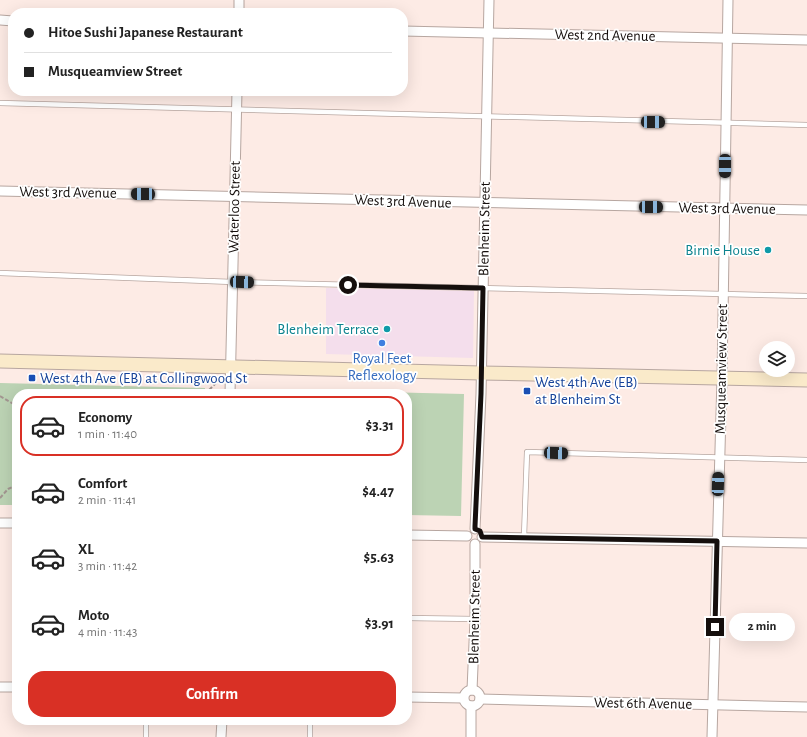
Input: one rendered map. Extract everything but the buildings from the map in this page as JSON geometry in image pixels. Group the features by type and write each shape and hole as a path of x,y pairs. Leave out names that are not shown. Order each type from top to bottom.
{"main road":[{"path":"0,361 481,374 807,380"}],"street":[{"name":"Blenheim Street","path":"475,529 481,374 489,0"},
{"name":"Musqueamview Street","path":"712,737 722,378 728,0"},
{"name":"West 2nd Avenue","path":"408,31 807,40"},
{"name":"Waterloo Street","path":"230,389 237,96"},
{"name":"West 3rd Avenue","path":"0,191 807,210"},
{"path":"0,523 12,523"},
{"path":"475,529 480,531 482,537 480,542 475,544 469,542 467,536 470,531 475,529"},
{"path":"412,535 467,536"},
{"path":"482,537 807,543"},
{"name":"Blenheim Street","path":"472,690 475,619 475,544"},
{"path":"0,687 12,687"},
{"path":"472,690 477,692 480,699 476,705 472,706 467,705 464,698 465,693 472,690"},
{"path":"412,697 464,698"},
{"name":"West 6th Avenue","path":"480,699 807,706"},
{"path":"471,737 472,706"},
{"path":"221,737 222,725"}],"lane":[{"path":"0,103 487,118 807,125"},
{"path":"0,273 233,282 807,296"},
{"path":"524,537 527,452 807,460"},
{"path":"412,618 475,619"},
{"path":"146,725 146,737"},
{"path":"310,725 310,737"}],"path":[{"path":"210,389 216,383"},
{"path":"0,396 12,403"},
{"path":"0,498 8,488 12,487"}],"shaded area":[{"path":"326,288 474,291 473,358 326,354"}],"green space":[{"path":"0,383 205,388 12,389 12,505 0,505"},
{"path":"412,393 464,394 461,516 412,515"}],"place":[{"name":"Birnie House","path":"768,250"},
{"name":"Blenheim Terrace","path":"387,329"},
{"name":"Royal Feet Reflexology","path":"382,343"},
{"name":"West 4th Ave (EB) at Collingwood St","path":"32,378"},
{"name":"West 4th Ave (EB) at Blenheim St","path":"527,391"}],"route":[{"path":"348,285 483,288 481,394 475,526 475,529 480,531 482,537 717,541 715,627"}]}
